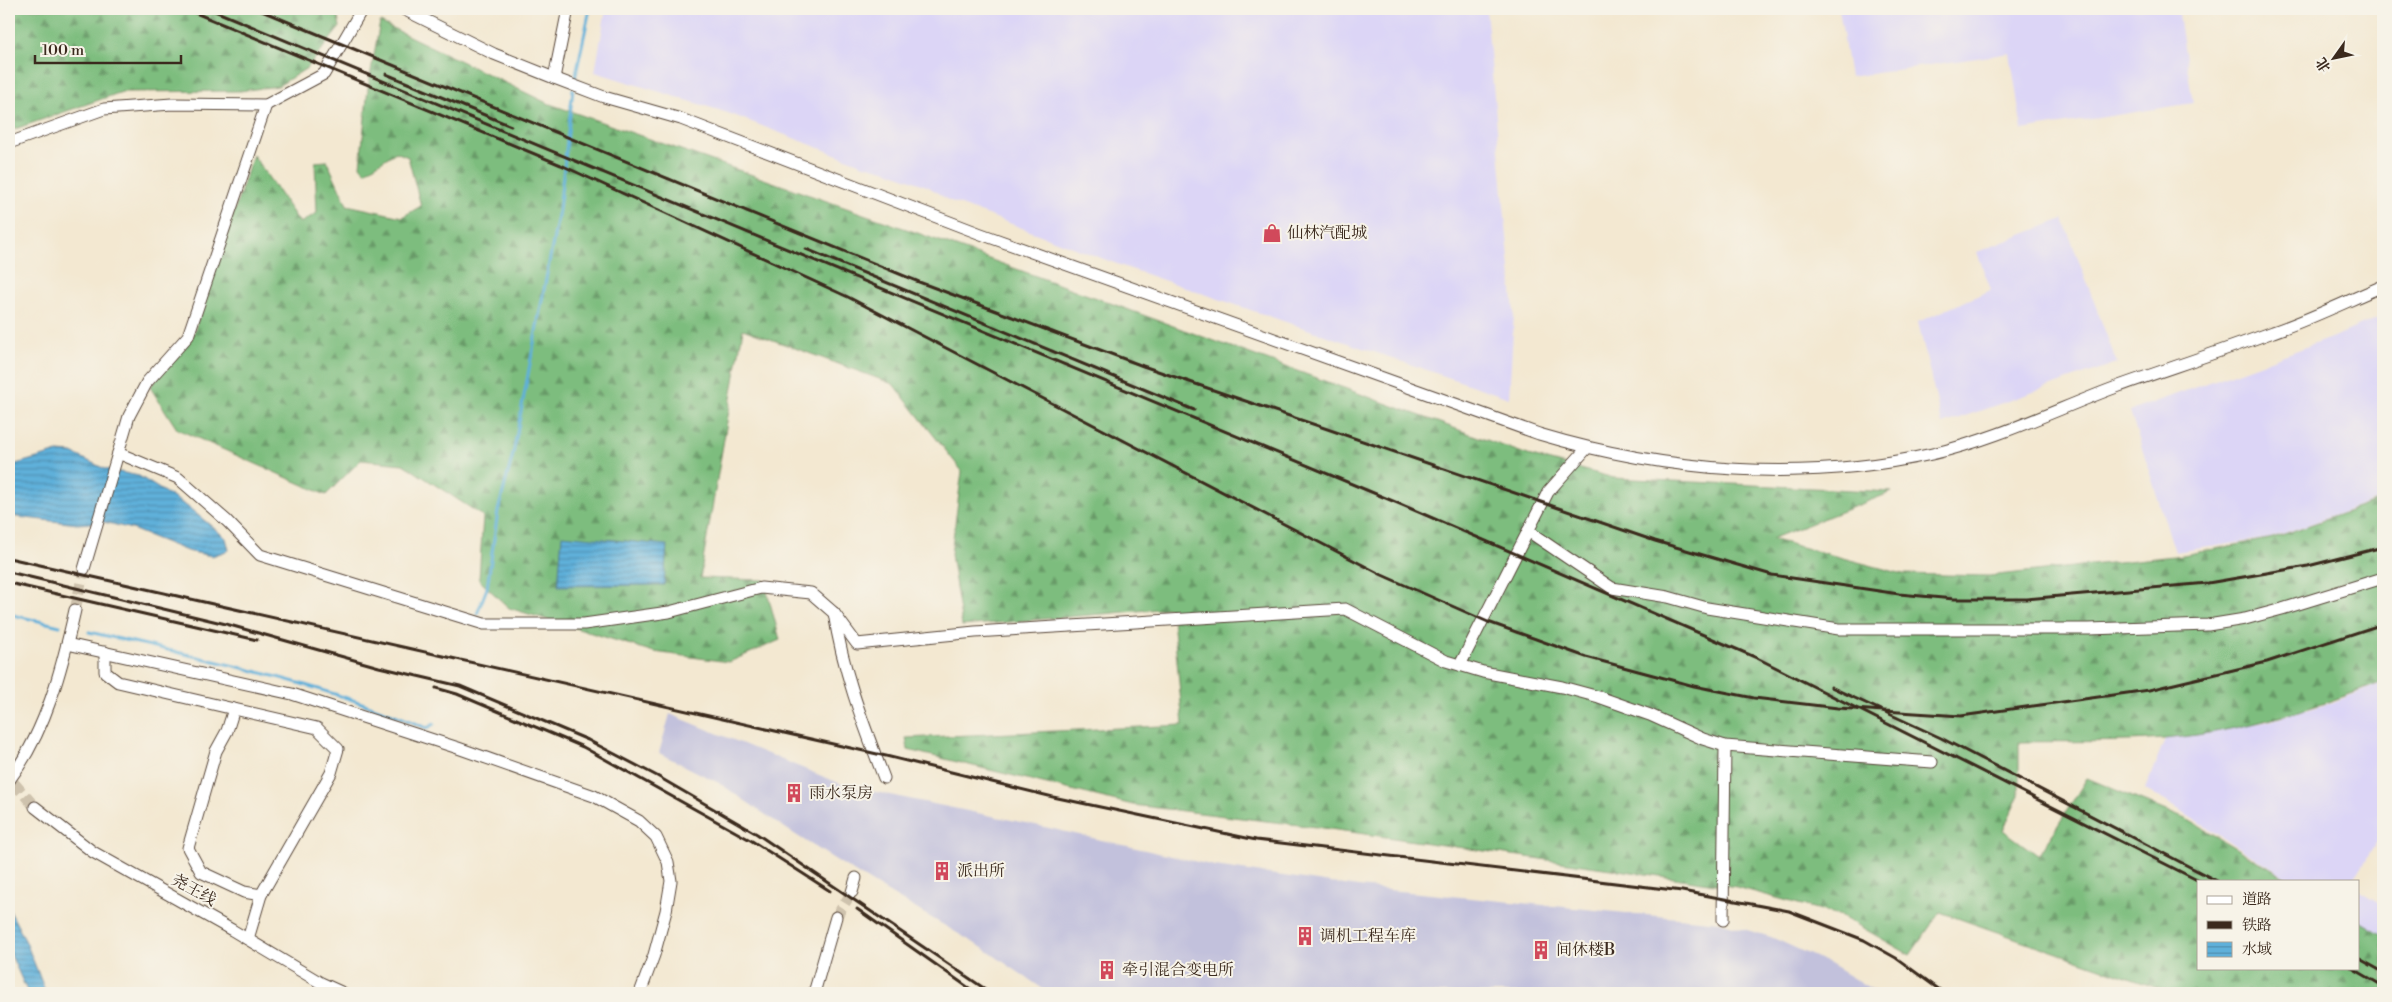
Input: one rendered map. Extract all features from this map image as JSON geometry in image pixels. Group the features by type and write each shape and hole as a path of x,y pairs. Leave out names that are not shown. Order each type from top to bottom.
{"street":[{"path":"9,143 104,109 172,104 266,105 324,74 362,9"},
{"path":"403,9 494,54 604,97 682,119 981,234 1539,434 1587,448 1710,468 1809,471 1866,466 1934,453 2045,417 2118,386 2274,332 2383,286"},
{"path":"554,78 568,9"},
{"path":"84,569 113,465 129,416 146,382 188,336 266,105"},
{"path":"1460,665 1548,492 1587,448"},
{"path":"118,453 178,478 227,521 260,555 484,624 584,624 669,612 760,588 811,593 834,613 857,644 975,632 1345,609 1417,648 1460,665 1599,697 1650,715 1703,739 1725,746 1932,762"},
{"path":"1528,531 1612,588 1668,597 1707,608 1839,629 2089,629 2208,625 2282,610 2383,578"},
{"path":"11,780 27,756 61,670 75,610"},
{"path":"834,613 840,651 851,690 884,778"},
{"path":"67,644 292,694 458,748 594,796 638,821 656,837 668,862 671,881 666,910 654,955 640,993"},
{"path":"105,652 105,672 118,682 317,728 338,749 331,773 261,895 248,938"},
{"path":"234,709 227,731 216,751 188,848 201,872 244,892 261,895"},
{"path":"1723,920 1725,746"},
{"name":"尧王线","path":"35,806 93,852 248,938 321,983 343,993"},
{"path":"852,892 856,878"},
{"path":"814,993 836,917"}],"shaded area":[{"name":"仙林汽配城","path":"606,9 1486,9 1514,313 1509,398 1125,267 948,200 929,187 888,171 864,165 728,113 595,72"},
{"path":"1839,9 2178,9 2193,103 2022,130 2010,53 1850,77"},
{"path":"2063,219 2117,363 1942,424 1918,322 1991,290 1977,252"},
{"path":"2383,316 2383,498 2270,538 2175,552 2130,411 2331,338"},
{"path":"2383,683 2383,832 2354,880 2290,880 2145,789 2165,739 2266,722 2331,703"},
{"path":"670,714 846,786 1040,826 1215,866 1358,887 1719,922 1771,937 1826,962 1878,993 1049,993 986,950 874,884 791,832 719,783 659,753"},
{"path":"2360,891 2383,905 2383,938 2360,923"}],"green space":[{"path":"9,9 336,9 340,27 307,68 278,86 240,91 122,92 9,131"},
{"path":"380,22 547,103 912,231 1528,455 1614,478 1892,492 1771,539 1903,574 1989,576 2183,555 2273,538 2383,499 2383,682 2275,718 2192,736 2128,741 2019,742 2019,795 2003,830 2039,856 2087,778 2190,821 2289,880 2197,880 2197,970 2360,970 2360,921 2383,935 2383,993 2172,993 1940,912 1910,955 1842,916 1737,887 1316,827 1133,805 908,750 906,738 1183,725 1172,608 962,626 951,554 962,471 893,384 743,329 700,578 764,580 780,640 729,662 654,652 509,608 479,580 483,516 403,464 361,460 326,495 177,429 150,387 192,338 253,155 300,223 317,213 315,162 327,161 347,205 402,217 421,206 408,157 396,152 365,172 360,166 368,88"}],"water":[{"path":"58,452 72,453 105,469 139,476 188,507 226,538 229,550 212,556 187,551 132,529 104,522 77,524 9,516 9,466"},
{"path":"562,535 667,545 664,585 558,586"},
{"path":"9,909 26,942 46,993 28,993 9,951"}],"waterway":[{"path":"574,83 590,9"},
{"path":"477,614 487,588 498,511 513,454 559,210 573,89"},
{"path":"9,614 60,626"},
{"path":"89,632 260,672 303,684 345,697 427,728 434,724"}],"tunnel":[{"path":"75,610 84,569"},
{"path":"14,783 35,807"},
{"path":"836,917 852,892"}],"railway":[{"path":"186,9 561,165 848,297 1382,575 1488,622 1586,657 1694,686 1754,698 1838,708 1961,716 2149,690 2267,662 2383,624"},
{"path":"210,9 1400,504 1757,658 2197,880"},
{"path":"257,9 919,282 1143,366 1655,541 1772,575 1899,594 1954,599 2026,599 2208,583 2308,566 2383,547"},
{"path":"386,74 511,126"},
{"path":"806,249 1194,410"},
{"path":"9,558 886,756 1053,797 1256,840 1682,891 1789,911 1864,940 1896,958 1944,993"},
{"path":"9,572 226,624 379,667 460,686 588,740 657,776 757,834 991,993"},
{"path":"9,583 257,640"},
{"path":"1831,687 1941,738 2215,880"},
{"path":"436,688 457,694 583,747 752,841 830,891"},
{"path":"857,909 976,993"},
{"path":"2360,959 2383,972"},
{"path":"2355,970 2383,986"}],"place":[{"name":"仙林汽配城","path":"1272,233"},
{"name":"雨水泵房","path":"794,793"},
{"name":"派出所","path":"942,871"},
{"name":"调机工程车库","path":"1305,936"},
{"name":"间休楼B","path":"1541,950"},
{"name":"牵引混合变电所","path":"1107,970"}]}
